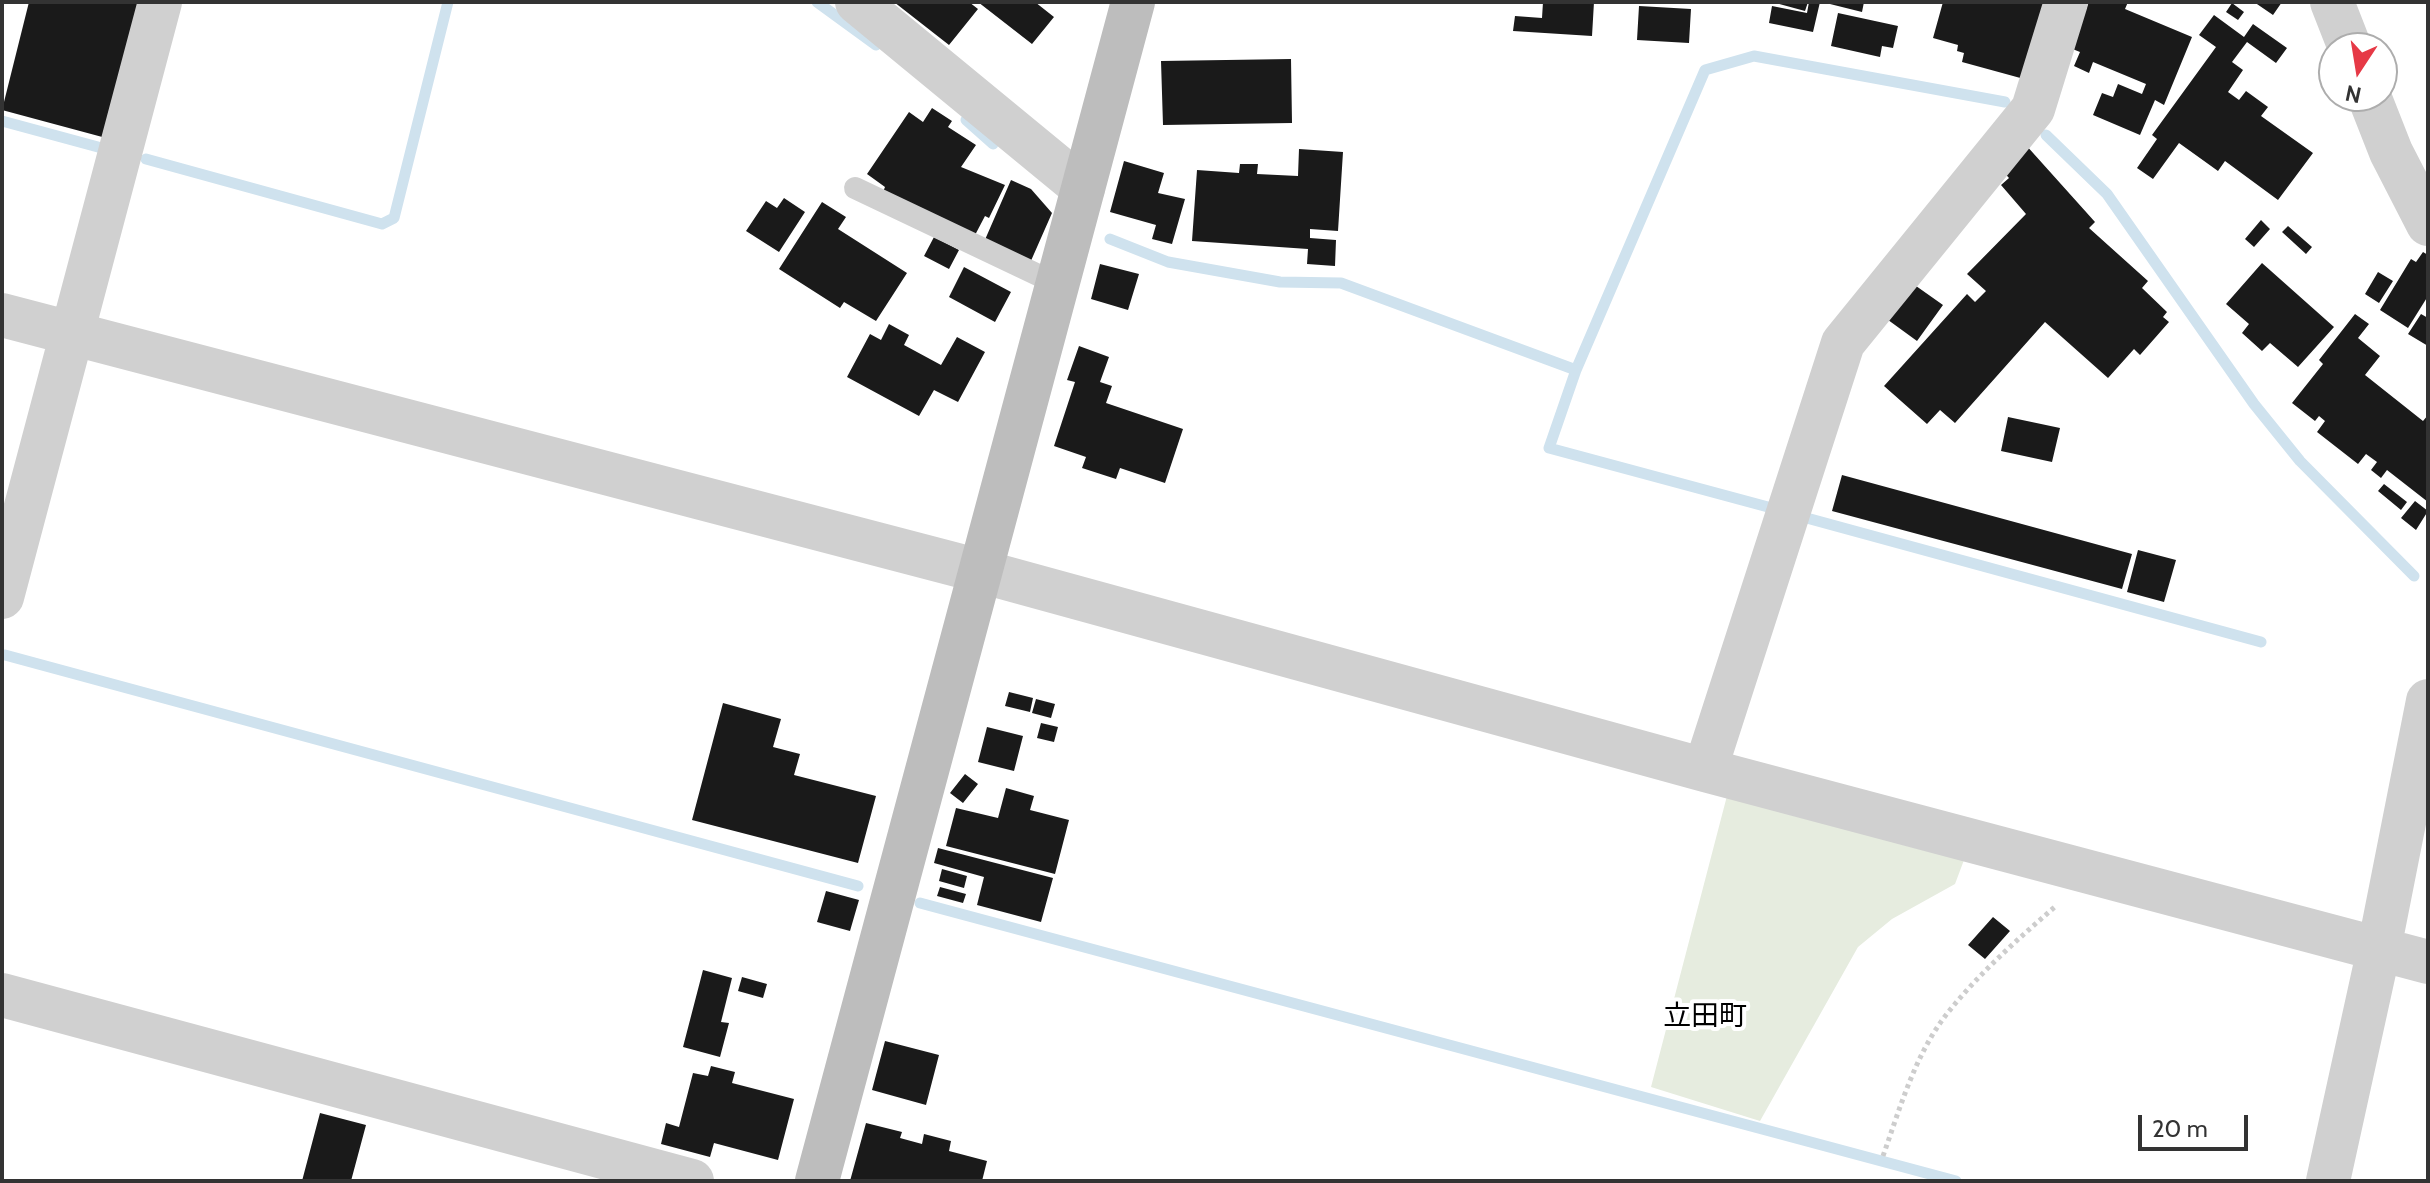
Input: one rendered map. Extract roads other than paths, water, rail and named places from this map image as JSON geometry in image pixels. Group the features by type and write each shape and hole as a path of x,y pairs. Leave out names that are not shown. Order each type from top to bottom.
{"street":[{"path":"2,597 160,2"},
{"path":"857,2 1083,188"},
{"path":"817,1181 1133,2"},
{"path":"1705,770 1843,343 2033,109 2066,2"},
{"path":"2332,2 2344,32"},
{"path":"2375,112 2391,152 2428,224"},
{"path":"2,315 980,571 1705,770 2428,962"},
{"path":"2328,1181 2379,949 2428,701"},
{"path":"2,995 692,1181"}],"lane":[{"path":"855,188 1057,284"}],"waterway":[{"path":"146,159 382,224 394,218 448,2"},
{"path":"817,2 876,45"},
{"path":"1110,239 1168,262 1280,282 1341,283 1576,370 1705,70 1754,56 2005,102"},
{"path":"966,120 993,144"},
{"path":"2,121 98,147"},
{"path":"2046,135 2107,194 2254,404 2300,461 2414,576"},
{"path":"1576,370 1549,448 1768,507"},
{"path":"1803,517 2261,642"},
{"path":"5,655 858,886"},
{"path":"920,903 1956,1181"}],"district":[{"name":"立田町","path":"1705,1017"}]}
